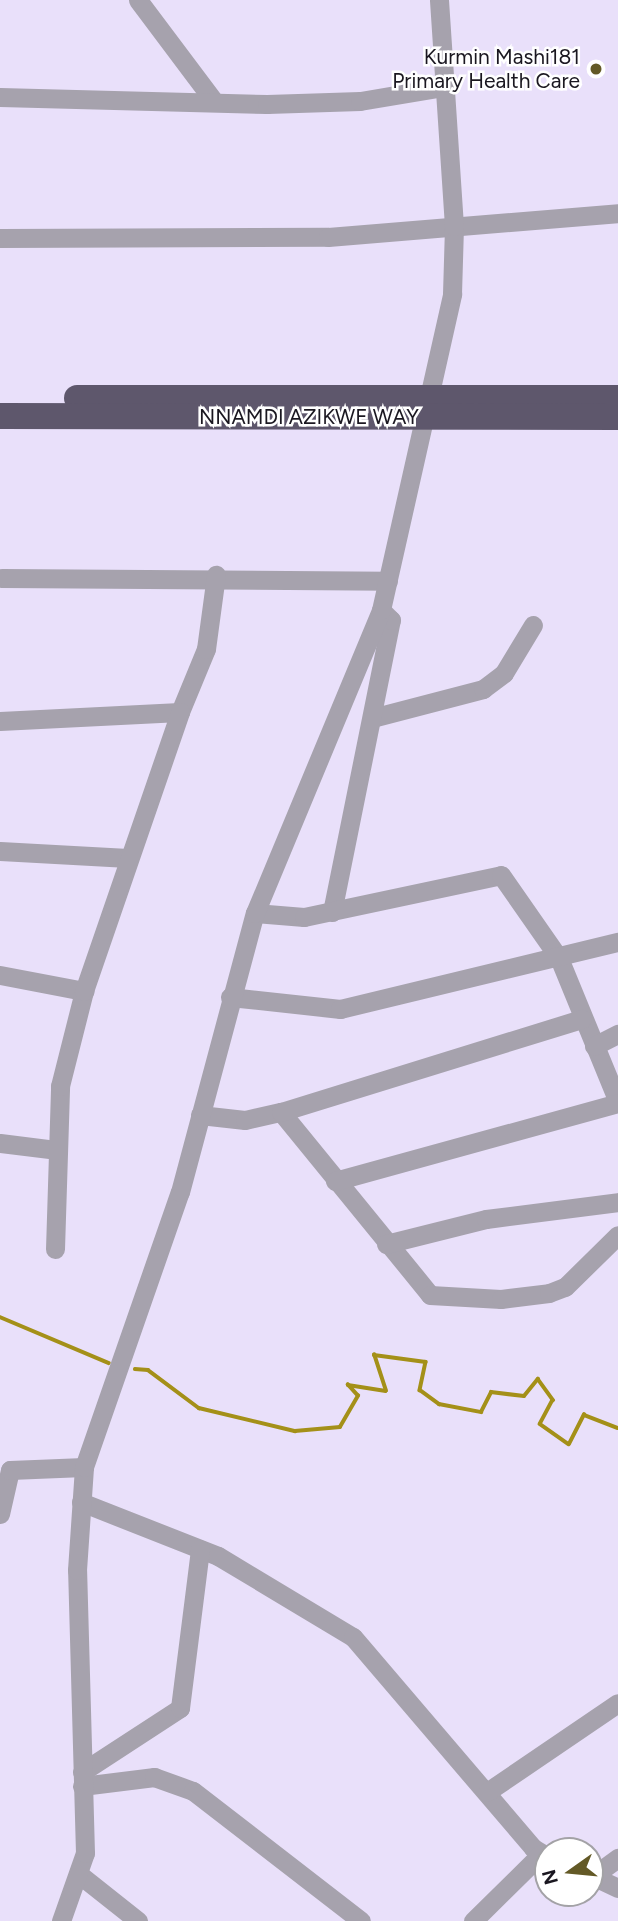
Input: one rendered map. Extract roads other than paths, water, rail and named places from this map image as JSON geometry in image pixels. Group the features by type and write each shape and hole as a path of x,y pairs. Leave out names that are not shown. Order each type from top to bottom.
{"highway":[{"name":"NNAMDI AZIKWE WAY","path":"0,398 428,408 618,417"},
{"name":"NNAMDI AZIKWE WAY","path":"0,416 428,408 618,398"}],"street":[{"path":"138,0 213,100"},
{"path":"61,1921 80,1875 81,1502 84,1467 180,1192 230,997 255,913 381,610 452,294 454,226 439,0"},
{"path":"0,97 360,101 444,87"},
{"path":"0,238 328,237 618,213"},
{"path":"2,578 216,575 388,581"},
{"path":"55,1249 60,1086 84,991 128,858 180,712 206,649 216,575"},
{"path":"331,912 391,620 381,610"},
{"path":"372,718 483,689 504,673 533,625"},
{"path":"0,721 180,712"},
{"path":"0,851 128,858"},
{"path":"255,913 296,918 501,875 559,958 618,1102 335,1181"},
{"path":"230,997 340,1009 618,942"},
{"path":"0,975 84,991"},
{"path":"200,1115 245,1120 282,1112 582,1019"},
{"path":"594,1046 618,1034"},
{"path":"282,1112 422,1292 501,1299 565,1287 618,1236"},
{"path":"0,1143 56,1150"},
{"path":"386,1244 486,1219 618,1202"},
{"path":"0,1514 10,1469 84,1467"},
{"path":"81,1502 200,1549 368,1649 487,1792 534,1844"},
{"path":"82,1779 180,1708 200,1549"},
{"path":"487,1792 618,1703"},
{"path":"82,1779 154,1777 193,1791 361,1921"},
{"path":"473,1921 534,1864"},
{"path":"80,1875 138,1921"}],"waterway":[{"path":"0,1317 109,1363"},
{"path":"135,1369 148,1370 199,1408 295,1431 340,1427 358,1396 348,1385 386,1391 374,1355 426,1362 420,1390 439,1404 481,1412 491,1392 524,1396 538,1379 553,1400 540,1424 569,1444 584,1415 618,1428"}],"place":[{"name":"Kurmin Mashi181 Primary Health Care","path":"596,69"}]}
